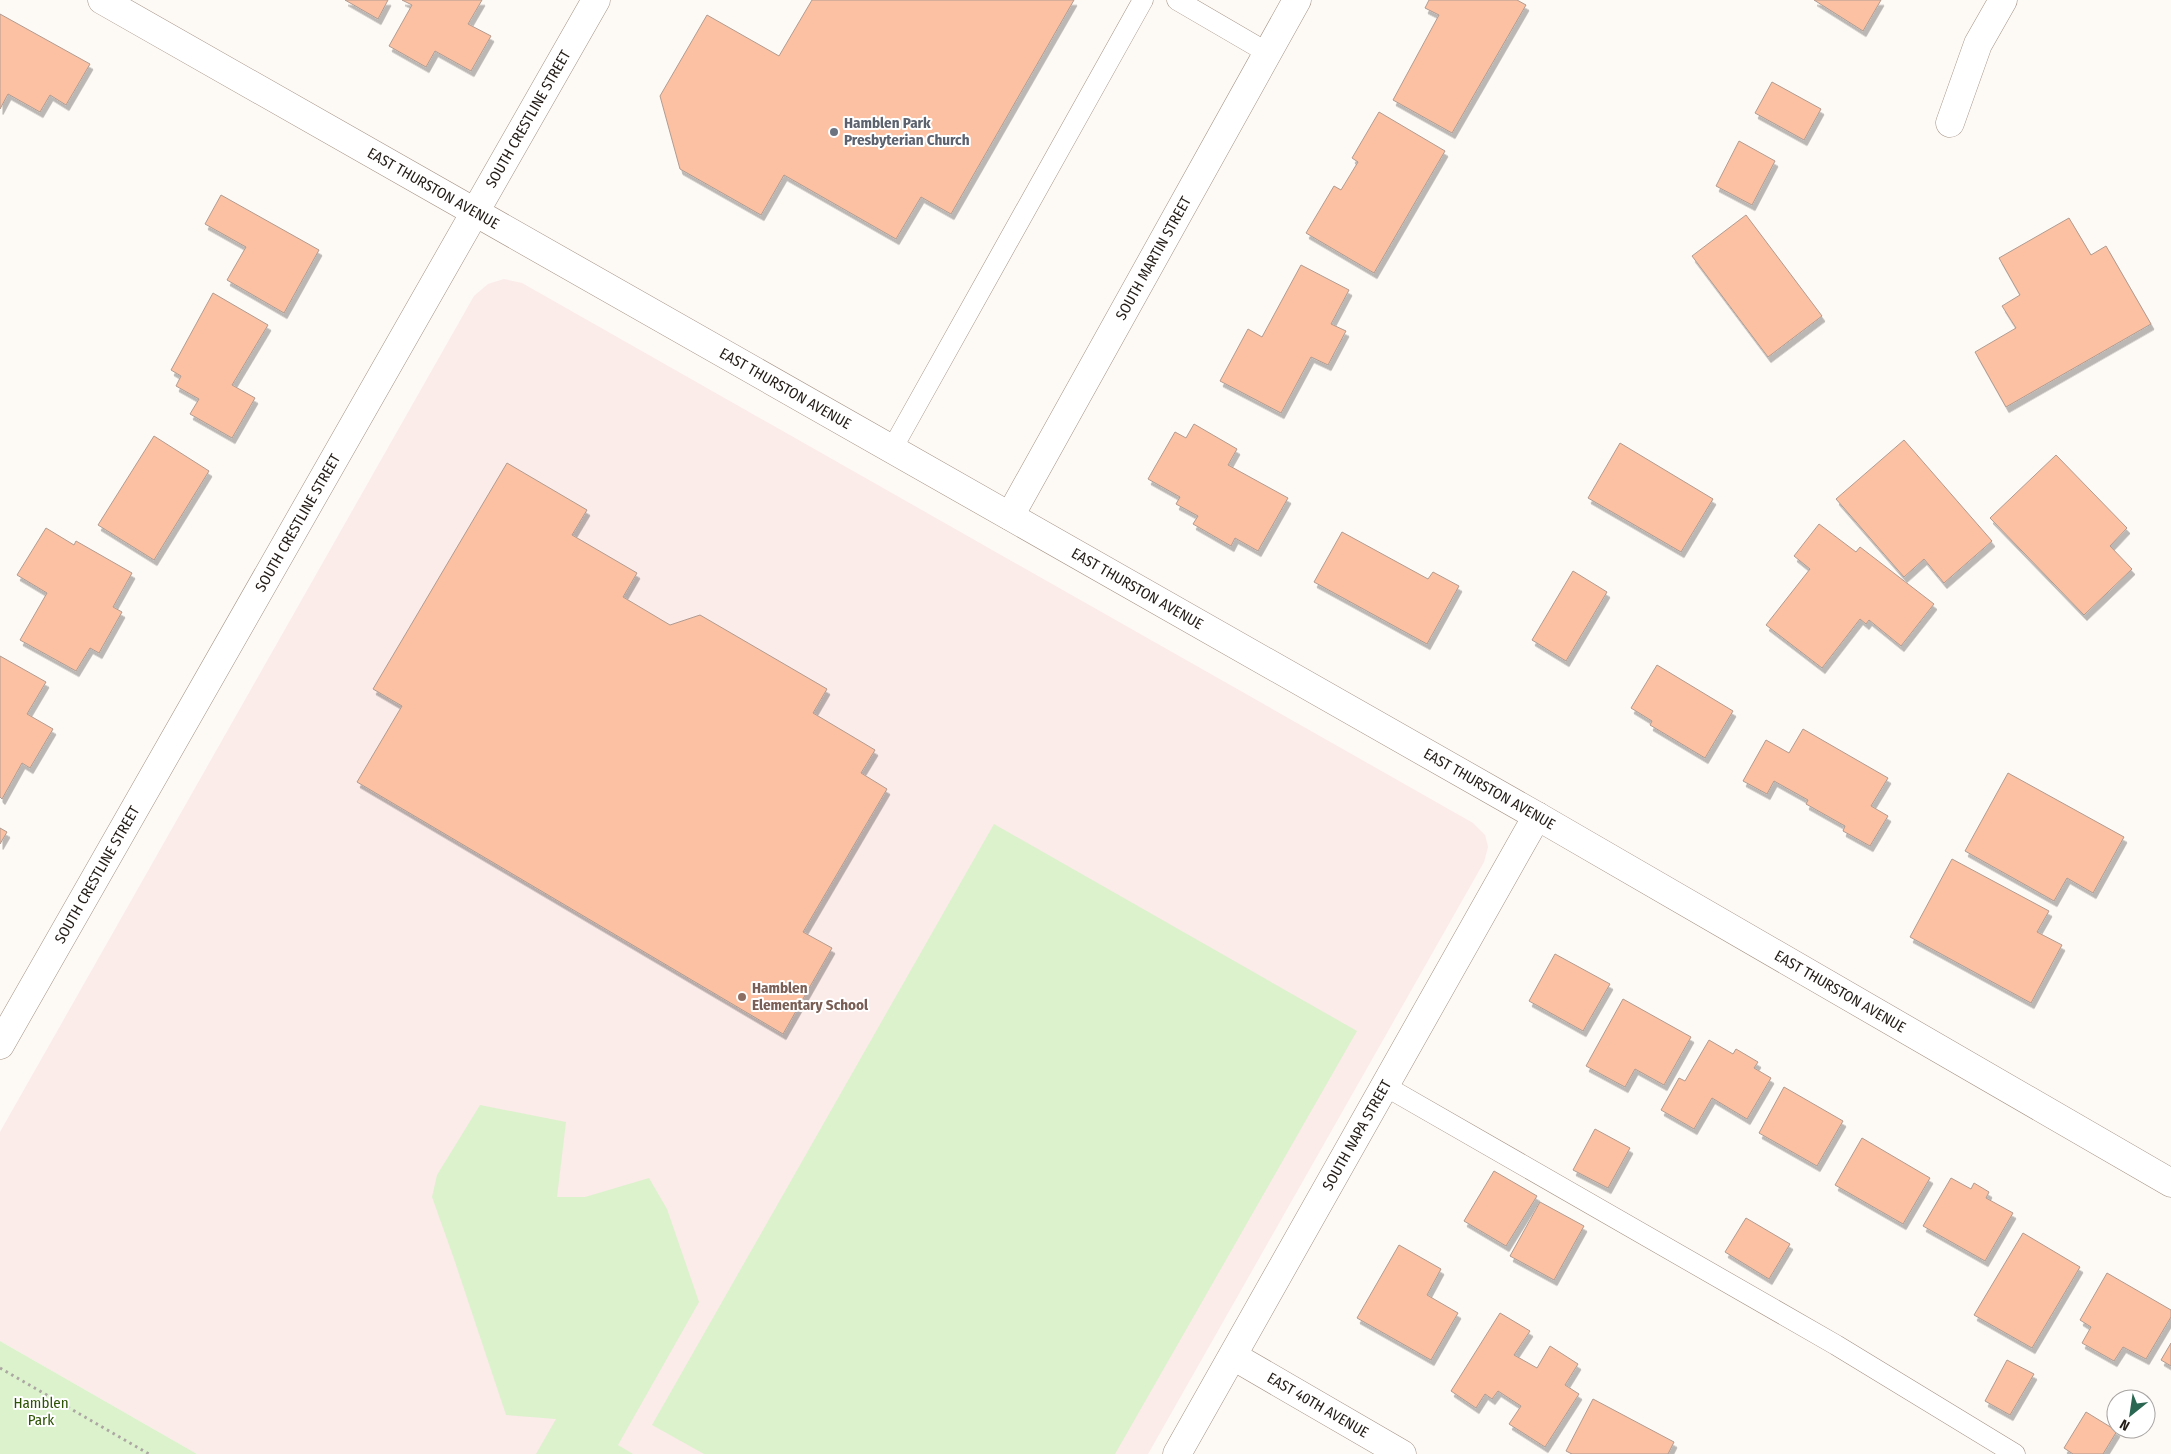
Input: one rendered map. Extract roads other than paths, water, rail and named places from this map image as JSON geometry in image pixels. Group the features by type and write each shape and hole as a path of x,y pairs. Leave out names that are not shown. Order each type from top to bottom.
{"street":[{"name":"EAST THURSTON AVENUE","path":"102,0 1537,816 2171,1183"},
{"name":"SOUTH CRESTLINE STREET","path":"0,1044 596,0"},
{"name":"SOUTH MARTIN STREET","path":"1010,516 1298,0"},
{"path":"1950,123 1978,44 2003,0"},
{"name":"SOUTH NAPA STREET","path":"1177,1454 1537,816"},
{"name":"EAST 40TH AVENUE","path":"1233,1356 1402,1454"}],"lane":[{"path":"892,449 1142,0"},
{"path":"1177,0 1268,53"},
{"path":"1385,1086 1836,1345 2015,1454"}],"place":[{"name":"Hamblen Park Presbyterian Church","path":"834,132"},
{"name":"Hamblen Elementary School","path":"742,997"}],"park label":[{"name":"Hamblen Park","path":"41,1412"}]}
